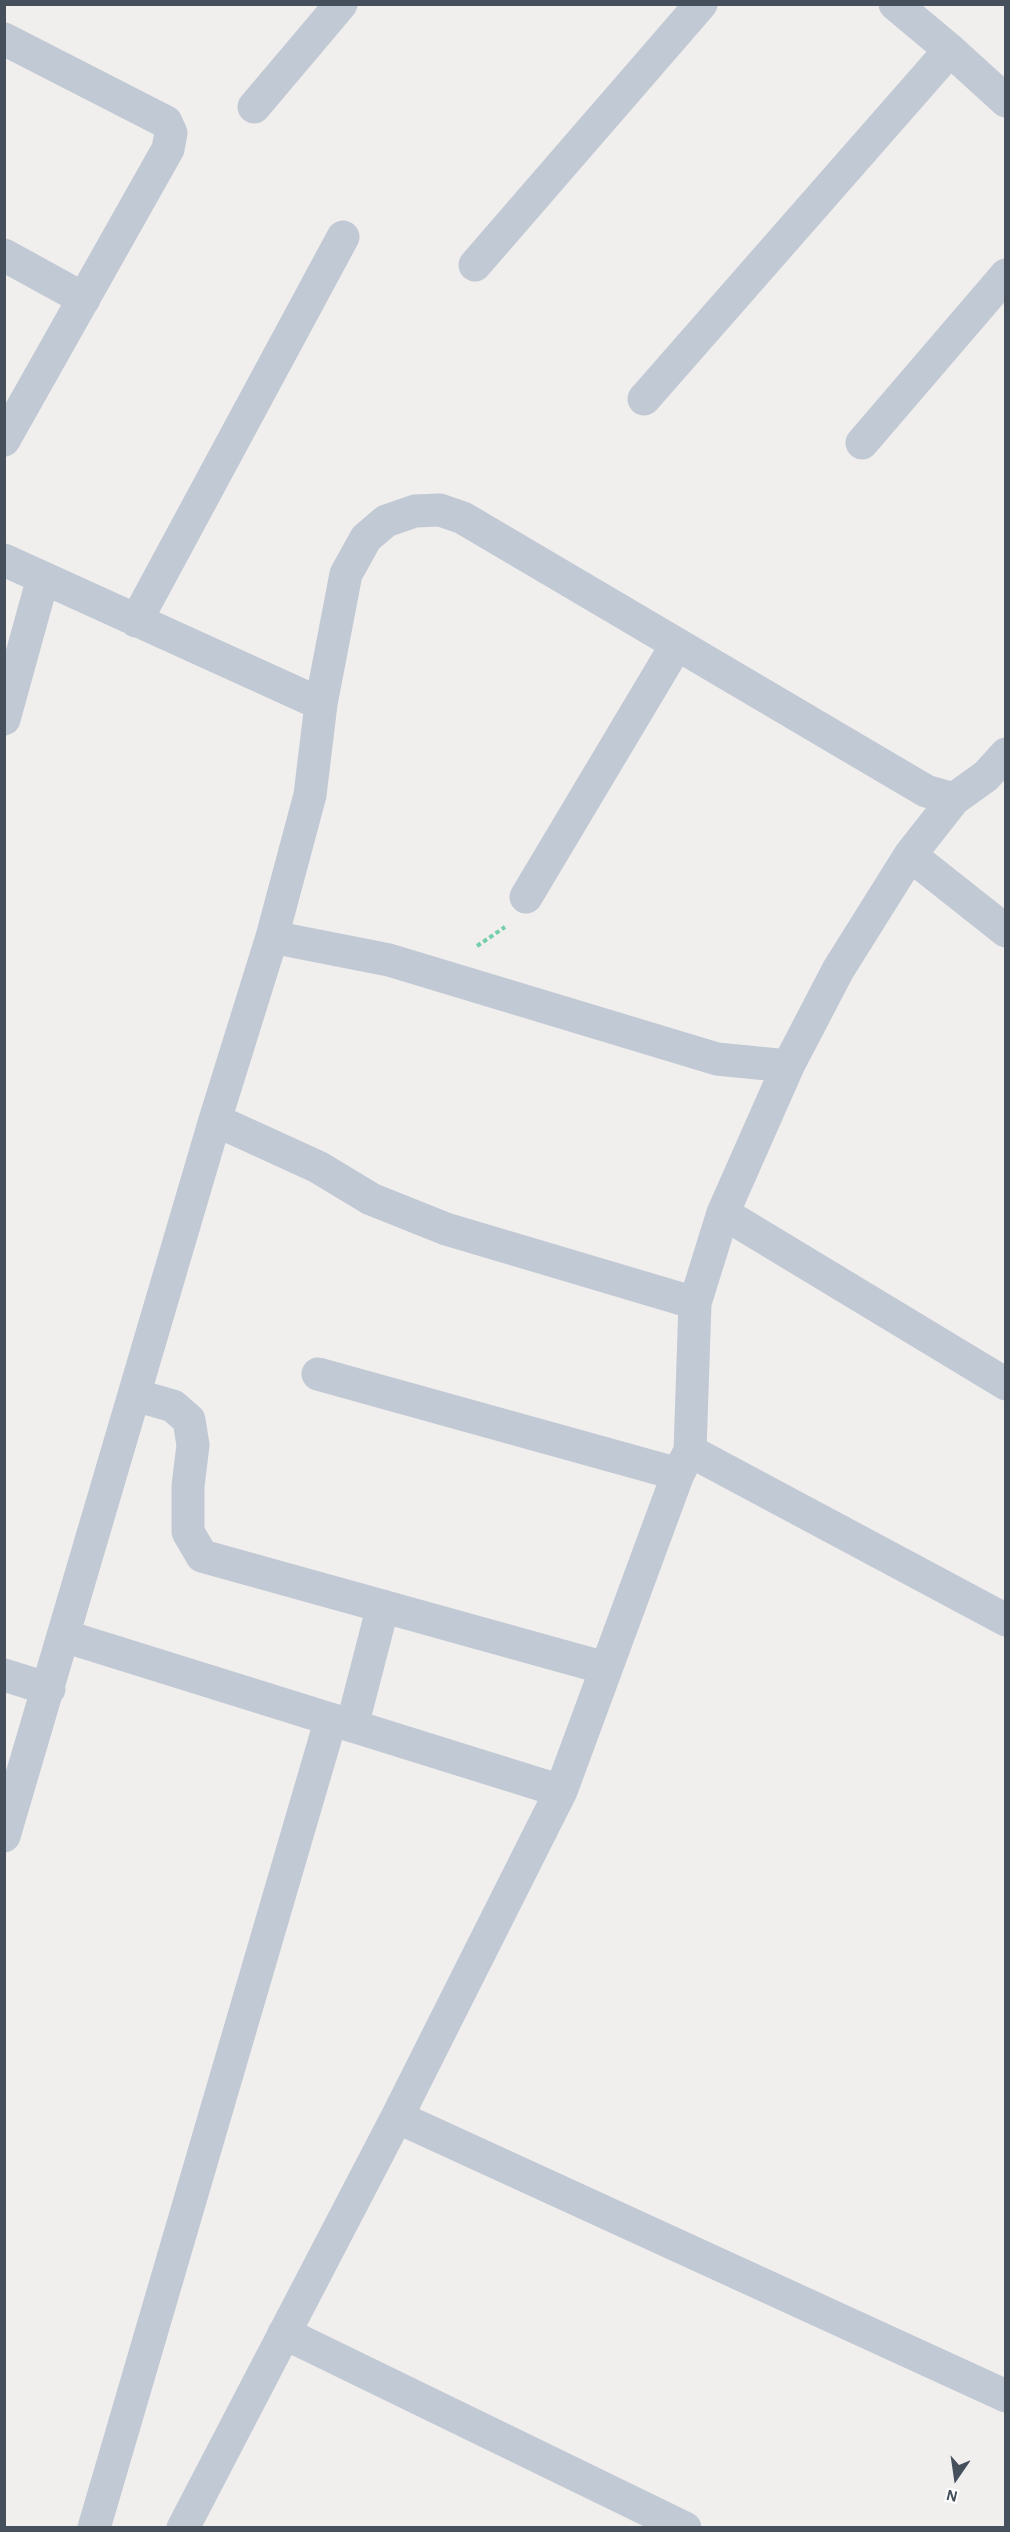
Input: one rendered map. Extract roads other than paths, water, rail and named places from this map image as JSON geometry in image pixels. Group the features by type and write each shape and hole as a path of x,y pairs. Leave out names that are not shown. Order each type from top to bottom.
{"street":[{"path":"254,107 340,4"},
{"path":"475,265 701,4"},
{"path":"895,4 950,50 1005,101"},
{"path":"4,39 166,122 171,133 168,149 4,440"},
{"path":"644,399 950,50"},
{"path":"136,621 343,237"},
{"path":"4,255 84,299"},
{"path":"862,443 1005,275"},
{"path":"4,1836 215,1120 272,937 310,795 321,704 346,574 366,538 386,521 415,511 440,510 463,518 926,791 954,799"},
{"path":"4,560 321,704"},
{"path":"4,718 43,578"},
{"path":"526,897 677,644"},
{"path":"183,2528 397,2116 561,1791 605,1668 684,1463 695,1304 723,1213 788,1066 838,970 910,855 954,799 986,776 1005,754"},
{"path":"910,855 1005,931"},
{"path":"272,937 389,960 717,1059 788,1066"},
{"path":"215,1120 318,1167 371,1199 446,1229 695,1304"},
{"path":"723,1213 1005,1384"},
{"path":"318,1374 684,1463 1005,1620"},
{"path":"135,1395 173,1406 189,1420 193,1445 188,1486 188,1532 202,1556 605,1668"},
{"path":"94,2528 342,1722 383,1606"},
{"path":"64,1636 561,1791"},
{"path":"4,1675 49,1689"},
{"path":"397,2116 1005,2396"},
{"path":"284,2333 685,2528"}]}
